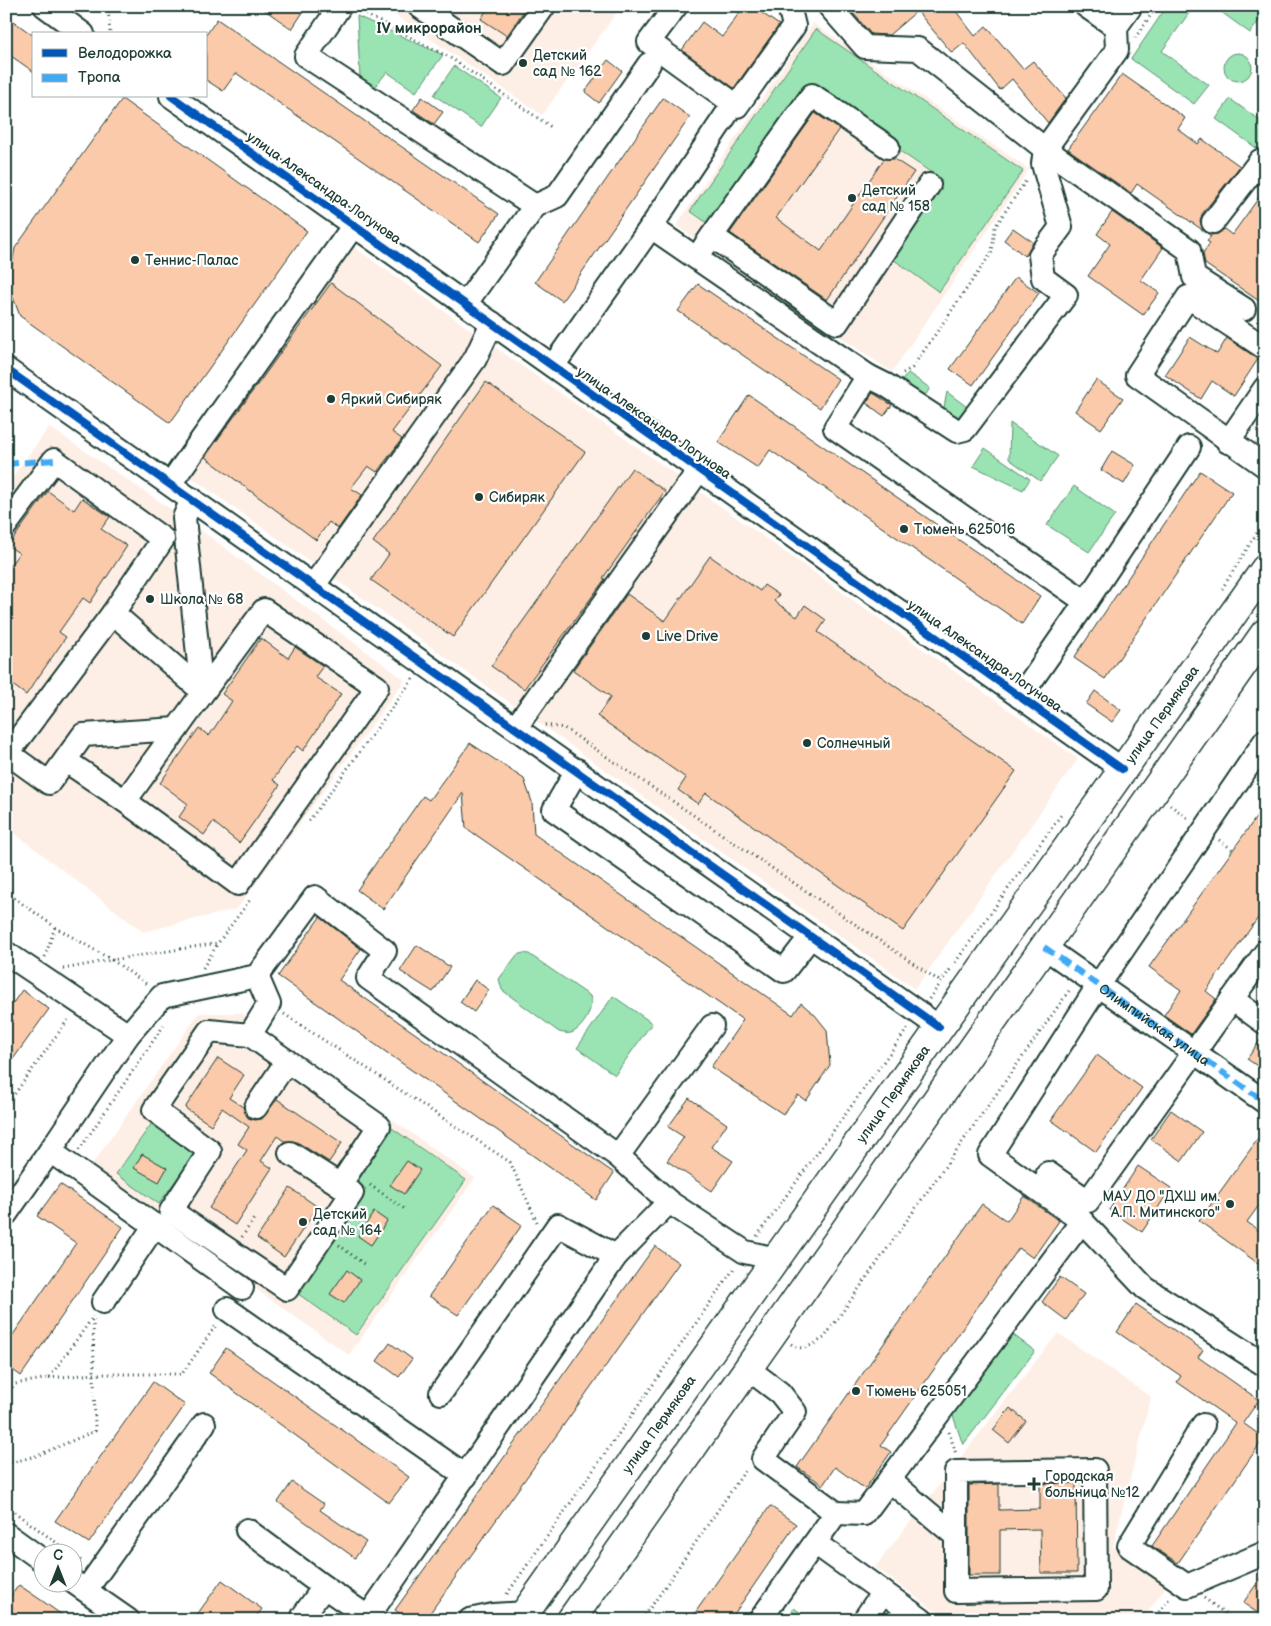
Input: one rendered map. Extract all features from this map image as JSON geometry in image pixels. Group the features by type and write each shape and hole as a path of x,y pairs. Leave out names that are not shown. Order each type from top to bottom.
{"main road":[{"name":"улица Пермякова","path":"523,1616 777,1258 929,1020 1122,769 1265,569"},
{"path":"571,1620 772,1331 1265,633"}],"street":[{"path":"45,6 80,32"},
{"path":"340,6 306,56 535,206"},
{"path":"420,6 503,64 544,6"},
{"path":"676,6 649,42 738,106 794,26 789,6"},
{"path":"829,6 865,47 918,49 1044,154 1189,250 1194,277 1244,309"},
{"path":"1086,6 1124,34"},
{"path":"651,227 877,381 957,431 965,429 1066,295 1043,278 1040,255 1061,228 1043,164 1044,154 1117,50 1124,34 1131,6"},
{"path":"466,303 535,206 557,196 649,64"},
{"path":"690,255 705,246 812,95 888,147"},
{"name":"улица Александра Логунова","path":"174,98 1122,769"},
{"path":"553,366 651,227 726,115"},
{"path":"1189,250 1263,160"},
{"path":"712,236 837,323 929,185"},
{"path":"170,484 354,225"},
{"path":"1265,348 1188,297 1137,375 1228,442 1265,466"},
{"path":"314,585 475,359 492,323"},
{"path":"6,369 170,484 188,509 314,585 425,663 518,724 578,770 929,1020"},
{"path":"877,381 835,428 1086,602"},
{"path":"1228,442 1265,388"},
{"path":"1020,697 1189,447"},
{"path":"6,525 54,460 163,539"},
{"path":"518,724 699,470"},
{"path":"177,729 83,735 49,783 7,753 113,613 163,539 188,509"},
{"path":"188,509 201,692"},
{"path":"66,761 125,801 238,884 377,687 264,610 201,692 125,801"},
{"path":"113,613 201,692"},
{"path":"1265,741 1090,979 990,1155 1082,1221 1145,1288 1265,1365"},
{"path":"578,770 554,810 784,971 811,936"},
{"path":"6,1214 128,1034 162,996 257,976 315,897 385,951 368,978 618,1156 669,1202 745,1252 777,1258"},
{"name":"Олимпийская улица","path":"1044,947 1265,1102"},
{"path":"6,953 128,1034"},
{"path":"1048,1173 1088,1202 1265,953"},
{"path":"250,1035 269,1004 257,976"},
{"path":"1232,999 1265,1023"},
{"path":"618,1156 712,1026"},
{"path":"290,1153 345,1177 352,1193 287,1289 171,1210 210,1151 154,1110 209,1031 250,1035 379,1126 345,1177"},
{"path":"256,1107 287,1061"},
{"path":"50,1151 242,1288"},
{"path":"247,1530 324,1587 370,1618 616,1256 669,1202"},
{"path":"747,1368 780,1394 795,1412 763,1459 836,1513 864,1514 1082,1221"},
{"path":"98,1309 155,1225"},
{"path":"441,1393 558,1226 616,1256"},
{"path":"227,1309 466,1476"},
{"path":"82,1581 204,1424"},
{"path":"1203,1425 1129,1546 1187,1586 1265,1553"},
{"path":"1095,1470 1096,1589 956,1591 956,1536 956,1472 1095,1470"},
{"path":"889,1480 956,1536"},
{"path":"760,1620 836,1513"},
{"path":"6,1534 32,1553"},
{"path":"815,1543 922,1620"},
{"path":"82,1587 128,1620"},
{"path":"303,1618 324,1587"},
{"path":"864,1620 883,1592"},
{"path":"470,1620 493,1615 523,1616"}],"path":[{"path":"108,6 110,32"},
{"path":"350,6 449,57 551,126"},
{"path":"1124,34 1157,6"},
{"path":"877,381 912,368 992,252 995,228 1044,154"},
{"path":"1218,595 1265,520"},
{"path":"307,823 425,663"},
{"path":"518,724 564,728 942,982"},
{"path":"1164,813 1175,797"},
{"path":"493,1615 745,1252 929,1020 942,982 1063,813"},
{"path":"6,892 55,927 112,960 162,996"},
{"path":"188,990 218,943 254,895"},
{"path":"55,927 39,974 218,943"},
{"path":"772,1331 795,1347 806,1348 824,1338 1090,979"},
{"path":"6,1106 81,1002"},
{"path":"269,1004 510,1162 546,1242"},
{"path":"69,1164 166,1022"},
{"path":"345,1177 406,1210"},
{"path":"324,1234 365,1265"},
{"path":"718,1290 742,1308"},
{"path":"6,1464 36,1456 95,1431 94,1374 98,1309"},
{"path":"49,1378 98,1309"},
{"path":"6,1395 15,1384 49,1378 94,1374 182,1374 227,1309"},
{"path":"942,1410 964,1472"},
{"path":"642,1620 751,1462 763,1459"},
{"path":"6,1506 58,1544"},
{"path":"1187,1586 1234,1620"}],"shaded area":[{"name":"Детский сад № 162","path":"382,6 617,6 618,11 542,115"},
{"name":"Детский сад № 158","path":"813,23 1029,169 892,372 676,226"},
{"path":"348,243 1078,759 915,989 185,473"},
{"name":"Школа № 68","path":"49,427 184,518 405,680 237,909 143,932 13,832 6,840 6,486"},
{"name":"Детский сад № 164","path":"199,1013 241,1013 475,1178 349,1355 88,1170"},
{"name":"Городская больница №12","path":"1058,1333 1151,1397 1113,1546 1167,1585 1142,1620 947,1620 875,1567"}],"green space":[{"path":"1167,6 1194,6 1162,51 1209,85 1194,104 1131,59"},
{"path":"1213,6 1265,6 1265,13 1250,33"},
{"path":"357,16 443,55 416,92 387,72 374,88 360,78"},
{"path":"816,29 1023,171 939,292 890,257 942,180 809,89 713,227 690,211"},
{"path":"1238,53 1248,57 1252,67 1248,77 1238,81 1228,77 1224,67 1228,57"},
{"path":"454,66 501,98 481,127 434,95"},
{"path":"1230,99 1265,124 1265,142 1259,150 1216,119"},
{"path":"908,373 930,388 923,399 900,383"},
{"path":"947,392 967,407 956,420 943,412"},
{"path":"1010,423 1058,456 1040,481 1009,459"},
{"path":"985,448 1030,479 1023,490 973,466"},
{"path":"1074,486 1115,515 1089,552 1047,525"},
{"path":"529,954 590,996 591,1005 588,1015 582,1025 575,1031 569,1033 559,1032 502,990 499,979 517,955"},
{"path":"613,996 652,1023 615,1075 577,1048"},
{"path":"152,1123 195,1153 159,1204 116,1174"},
{"path":"389,1126 466,1180 356,1335 294,1291 366,1189 352,1178"},
{"path":"1008,1331 1035,1351 963,1445 950,1407"},
{"path":"794,1608 811,1620 786,1620"}],"building":[{"path":"259,6 307,6 292,29"},
{"path":"489,6 527,6 507,36 481,19"},
{"path":"744,6 752,6 779,25 734,88 682,50 702,22 722,37"},
{"path":"847,6 952,6 975,36 986,26 1023,69 1033,61 1066,98 1048,123 1012,79 1000,90 964,43 952,53 917,11 889,35 871,34"},
{"path":"6,16 32,35 32,71 11,56 6,56"},
{"path":"217,19 499,214 479,242 236,73 223,91 208,81 208,32"},
{"path":"608,60 622,71 599,103 585,92"},
{"path":"1122,74 1185,118 1178,129 1198,144 1202,139 1240,166 1202,214 1200,221 1205,232 1137,184 1131,193 1068,149"},
{"path":"422,97 443,112 434,124 413,110"},
{"path":"663,98 690,117 562,301 535,282"},
{"name":"Теннис-Палас","path":"122,99 307,231 170,423 20,316 11,292 11,269 15,248"},
{"path":"815,113 839,129 776,218 821,251 884,159 894,159 914,172 827,300 730,233"},
{"path":"1265,189 1265,305 1205,264 1203,253 1210,243 1207,241 1211,236 1206,233 1211,235 1218,234 1224,229 1232,235"},
{"path":"1112,212 1163,248 1141,280 1159,293 1143,315 1088,276 1110,244 1097,234"},
{"path":"1013,228 1033,242 1025,256 1004,240"},
{"path":"1016,277 1039,293 973,385 950,369"},
{"name":"Яркий Сибиряк","path":"331,283 442,366 392,432 402,439 377,472 368,466 351,488 362,495 338,529 329,522 316,540 205,457"},
{"path":"698,284 838,379 820,408 678,311"},
{"path":"1190,337 1217,354 1227,338 1258,359 1234,396 1212,381 1201,399 1165,375"},
{"path":"1096,380 1123,398 1101,429 1075,411"},
{"name":"Сибиряк","path":"486,382 585,452 453,637 371,580 389,554 373,542"},
{"path":"873,393 892,405 884,416 866,403"},
{"path":"749,395 1040,596 1022,624 770,450 758,468 718,442"},
{"path":"1112,451 1135,465 1124,484 1101,470"},
{"path":"632,468 665,491 603,578 605,579 524,689 491,666"},
{"path":"1200,471 1232,492 1105,679 1074,658"},
{"path":"48,491 74,510 82,498 110,517 101,529 127,546 90,603 83,598 59,632 66,637 26,695 6,680 6,571 19,553 8,546"},
{"name":"Солнечный","path":"710,556 760,591 764,585 779,595 774,601 797,617 805,605 826,620 818,632 1016,771 903,931 706,793 698,804 678,790 686,778 597,716 611,697 573,670 627,594 665,621"},
{"path":"261,638 288,658 295,647 323,666 315,677 341,694 303,751 297,746 273,780 280,785 239,843 213,822 204,835 179,817 188,804 160,783 199,728 209,736 232,701 222,694"},
{"path":"1095,691 1121,710 1112,722 1086,704"},
{"path":"470,743 524,779 532,802 534,834 793,1015 801,1003 815,1015 827,1030 830,1065 806,1101 798,1095 783,1114 711,1067 743,1020 466,828 463,793 383,909 357,890 423,796 429,800"},
{"path":"1265,805 1265,908 1206,991 1216,999 1191,1034 1164,1015 1181,990 1149,967"},
{"path":"320,917 361,949 339,980 614,1173 596,1200 278,976"},
{"path":"417,945 450,967 433,992 400,971"},
{"path":"475,980 489,990 474,1012 460,1002"},
{"path":"22,990 49,1009 6,1069 6,1013"},
{"path":"1263,1036 1265,1036 1265,1071 1247,1059"},
{"path":"1097,1055 1142,1088 1096,1152 1051,1120"},
{"path":"218,1058 244,1075 229,1098 243,1107 248,1118 262,1119 277,1099 342,1143 329,1162 297,1142 284,1141 277,1136 261,1161 272,1168 235,1225 209,1208 247,1150 238,1144 249,1127 222,1108 211,1125 185,1108"},
{"path":"689,1098 727,1124 711,1147 733,1161 712,1191 667,1161 684,1137 668,1127"},
{"path":"1171,1110 1202,1132 1182,1161 1151,1139"},
{"path":"1265,1129 1265,1197 1247,1222 1265,1235 1265,1256 1259,1264 1199,1221"},
{"path":"142,1154 167,1168 159,1182 134,1168"},
{"path":"407,1161 420,1170 404,1194 390,1185"},
{"path":"1138,1166 1171,1188 1142,1232 1109,1210"},
{"path":"60,1184 123,1227 21,1376 6,1365 6,1345 76,1243 37,1216"},
{"path":"290,1188 318,1207 284,1257 257,1238"},
{"path":"1024,1196 1059,1221 1033,1258 1019,1248 881,1445 891,1452 865,1489 835,1467 823,1485 797,1467 982,1204 1007,1221"},
{"path":"493,1205 522,1225 458,1315 429,1296"},
{"path":"374,1212 387,1221 371,1245 358,1236"},
{"path":"655,1246 679,1263 425,1620 409,1620 395,1610"},
{"path":"347,1270 360,1280 344,1303 330,1294"},
{"path":"1060,1277 1084,1294 1066,1320 1042,1302"},
{"path":"1136,1304 1203,1350 1198,1357 1259,1400 1243,1423 1264,1438 1178,1563 1152,1546 1236,1423 1177,1382 1181,1376 1117,1332"},
{"path":"390,1343 412,1359 399,1377 377,1361"},
{"path":"226,1348 409,1477 389,1503 209,1373"},
{"path":"153,1382 185,1405 89,1543 55,1521"},
{"path":"1010,1408 1026,1421 1009,1443 993,1430"},
{"path":"292,1482 324,1504 320,1510 366,1542 355,1558 278,1502"},
{"path":"1076,1483 1077,1573 1041,1573 1040,1529 1000,1530 1000,1575 969,1575 969,1485 999,1484 999,1510 1040,1509 1040,1484"},
{"path":"770,1506 796,1524 730,1620 690,1620"},
{"path":"1265,1572 1265,1618 1243,1603"},
{"path":"222,1580 262,1609 254,1620 193,1620"},
{"path":"19,1585 69,1620 6,1620 6,1602"}],"marked path":[{"path":"6,464 54,460"},
{"path":"1044,947 1265,1102"}],"cycle path":[{"path":"174,98 1122,769"},
{"path":"6,369 939,1027"}],"place":[{"name":"Детский сад № 162","path":"523,63"},
{"name":"Детский сад № 158","path":"852,198"},
{"name":"Теннис-Палас","path":"135,260"},
{"name":"Яркий Сибиряк","path":"331,399"},
{"name":"Сибиряк","path":"479,497"},
{"name":"Тюмень 625016","path":"904,529"},
{"name":"Школа № 68","path":"150,599"},
{"name":"Live Drive","path":"646,636"},
{"name":"Солнечный","path":"807,743"},
{"name":"МАУ ДО \"ДХШ им. А.П. Митинского\"","path":"1230,1204"},
{"name":"Детский сад № 164","path":"303,1222"},
{"name":"Тюмень 625051","path":"856,1391"},
{"name":"Городская больница №12","path":"1034,1484"}],"district":[{"name":"IV микрорайон","path":"429,28"}]}
